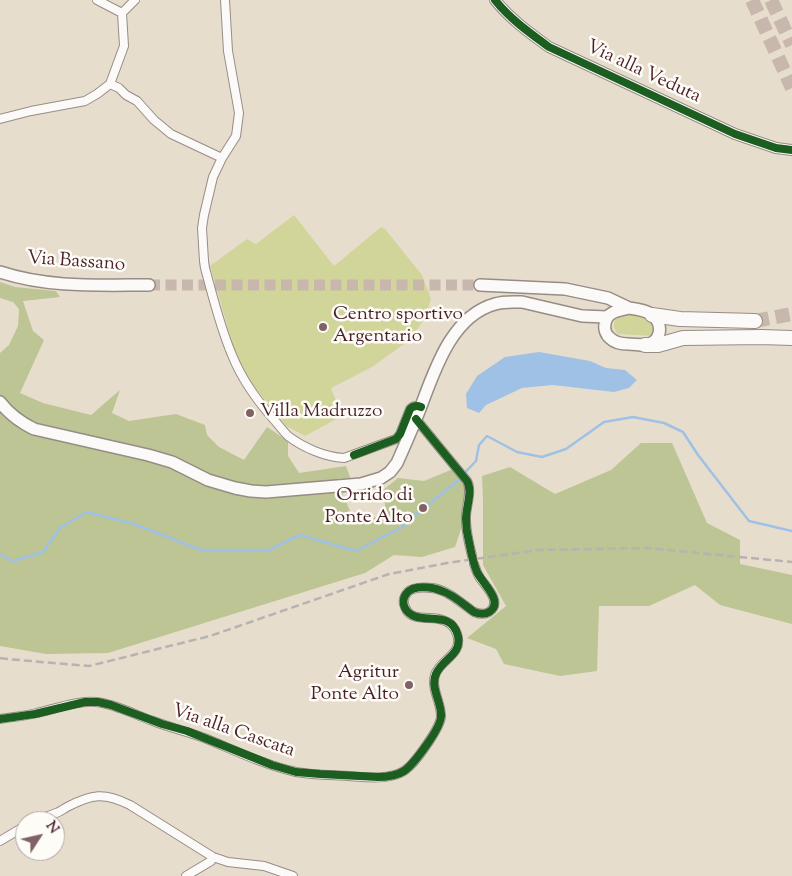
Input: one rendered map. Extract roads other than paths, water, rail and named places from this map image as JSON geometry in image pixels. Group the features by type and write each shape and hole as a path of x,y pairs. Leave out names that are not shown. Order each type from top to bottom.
{"highway":[{"path":"652,315 680,319 755,321"},
{"path":"645,345 658,345 683,338 792,338"}],"main road":[{"name":"Via Bassano","path":"0,272 27,279 73,284 149,285"},
{"path":"480,286 565,288 608,298 629,308 645,311 652,315 659,324 659,336 655,342 645,345 619,343 613,341 607,334 582,316"},
{"path":"580,292 605,308 608,316"},
{"path":"0,402 7,411 23,423 34,428 172,462 208,480 235,488 266,492 361,484 381,478 390,472 397,463 449,342 469,318 477,312 494,304 522,302 582,316 608,316"},
{"path":"607,334 605,321 608,316 618,310 629,308"}],"street":[{"path":"97,0 122,13"},
{"path":"0,119 85,101 110,84 124,46 122,13 135,0"},
{"path":"225,0 228,51 239,113 236,136 213,177 202,228 204,262 218,315 244,381 288,436 316,452 340,458 354,455 396,439 400,434 410,409 417,405 421,407"},
{"name":"Via alla Veduta","path":"495,0 504,11 549,47 735,134 776,148 792,150"},
{"path":"110,84 137,101 154,120 171,134 222,158"},
{"path":"416,419 439,445 470,486 466,519 472,556"},
{"name":"Via alla Cascata","path":"0,719 34,714 85,702 98,702 187,731 272,765 296,772 363,777 397,775 409,767 439,725 441,714 434,678 440,667 455,652 458,642 457,634 451,625 443,619 420,618 410,614 404,605 404,599 410,590 415,588 436,589 448,594 478,614 487,613 493,608 494,597 480,578 474,564"},
{"path":"62,811 88,797 107,796 130,805 213,857 228,862 264,866 293,876"},
{"path":"0,841 15,832"},
{"path":"186,876 211,861 213,857"}],"water":[{"path":"539,352 590,361 606,368 625,370 637,380 629,388 614,392 553,385 522,388 486,405 479,413 467,408 466,394 477,376 505,357"}],"waterway":[{"path":"0,554 12,561 42,553 61,527 87,512 134,524 201,550 269,550 300,535 356,551 402,527 454,484 476,461 479,445 487,436 517,452 542,457 566,449 604,422 633,417 664,423 683,432 698,455 749,521 792,531"}],"tunnel":[{"path":"752,0 792,88"},
{"path":"771,0 792,45"},
{"path":"149,285 480,285"},
{"path":"755,321 792,314"}],"railway":[{"path":"0,658 89,666 210,636 389,574 447,563 538,550 647,548 792,562"}],"place":[{"name":"Centro sportivo Argentario","path":"323,327"},
{"name":"Villa Madruzzo","path":"250,413"},
{"name":"Orrido di Ponte Alto","path":"423,508"},
{"name":"Agritur Ponte Alto","path":"409,685"}]}
